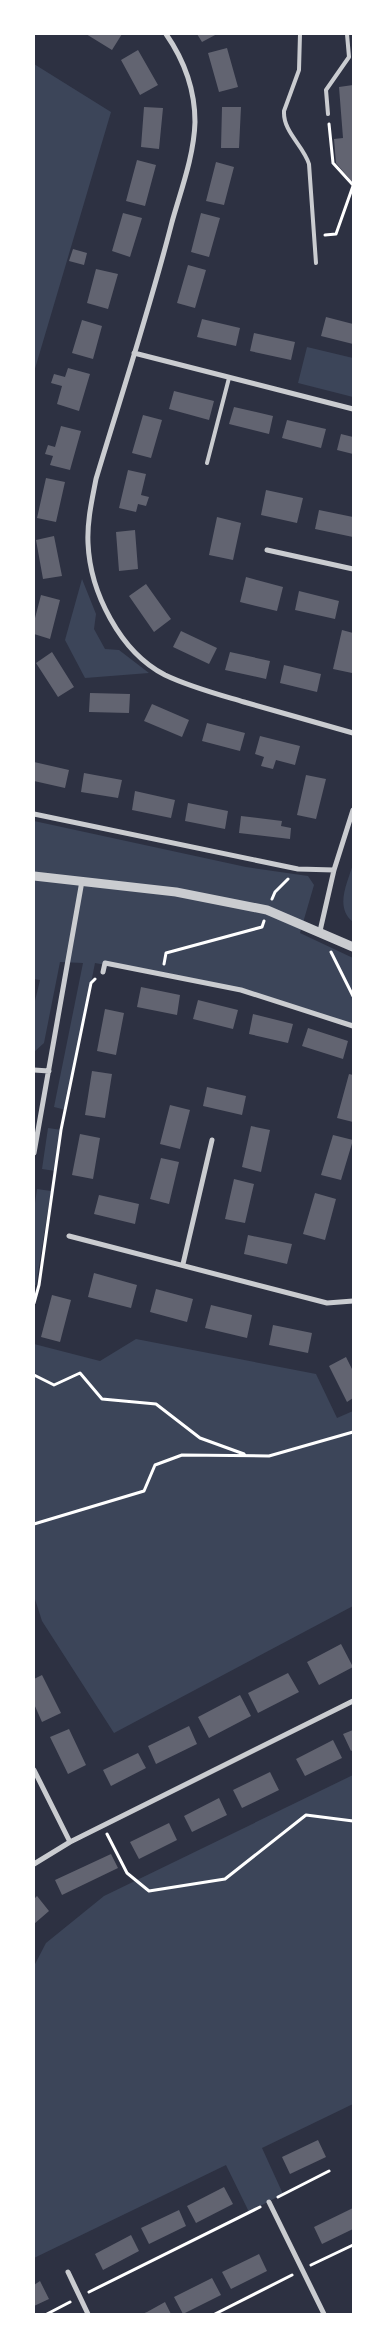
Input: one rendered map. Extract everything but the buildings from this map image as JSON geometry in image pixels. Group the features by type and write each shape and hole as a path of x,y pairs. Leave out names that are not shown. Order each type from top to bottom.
{"street":[{"path":"166,34 182,57 191,89 195,122 191,150 161,264 96,479 89,515 88,544 93,574 103,603 118,631 140,658 164,674 194,687 353,733"},
{"path":"134,353 353,410"},
{"path":"267,550 353,569"},
{"path":"320,931 334,870 353,810"},
{"path":"34,814 298,869 334,870"},
{"path":"34,876 176,892 267,910 320,931 353,947"},
{"path":"34,1153 82,881"},
{"path":"103,972 105,963 241,990 353,1026"},
{"path":"34,1070 49,1071"},
{"path":"183,1264 212,1140"},
{"path":"69,1236 183,1264 327,1303 353,1301"},
{"path":"34,1864 70,1842 353,1701"},
{"path":"34,1770 70,1842"},
{"path":"269,2202 324,2314"},
{"path":"68,2272 88,2314"}],"lane":[{"path":"300,34 298,70 284,111 284,117 285,124 306,155 309,164 316,263"},
{"path":"328,114 326,90 349,57 347,34"},
{"path":"207,463 229,378"}],"path":[{"path":"314,236 336,234 353,185 333,163 328,114"},
{"path":"162,975 166,953 262,927 275,892 298,869"},
{"path":"320,931 353,996"},
{"path":"34,1303 39,1284 61,1130 91,983 103,972"},
{"path":"34,1375 54,1385 80,1373 102,1399 156,1404 200,1438 246,1454"},
{"path":"34,1524 144,1491 155,1465 182,1455 246,1454 268,1456 353,1432"},
{"path":"103,1826 127,1873 149,1891 225,1879 306,1815 353,1822"},
{"path":"47,2314 329,2171"},
{"path":"215,2314 353,2244"}],"shaded area":[{"path":"34,64 111,112 34,372"},
{"path":"307,347 353,358 353,397 298,383"},
{"path":"82,579 96,614 94,629 105,649 119,650 149,673 85,678 65,640"},
{"path":"34,821 246,867 308,876 314,885 300,933 353,958 353,1026 241,990 95,963 66,1110 54,1107 83,963 60,962 44,1043 34,1052 34,1005 40,980 34,979"},
{"path":"353,864 353,922 347,916 343,902"},
{"path":"48,1128 62,1130 55,1171 42,1169"},
{"path":"37,1189 51,1191 36,1285 34,1285 34,1210"},
{"path":"136,1339 316,1374 337,1418 353,1411 353,1606 114,1733 42,1621 34,1596 34,1344 100,1361"},
{"path":"353,1775 353,2104 262,2148 283,2194 249,2212 226,2165 34,2258 34,1966 46,1943 104,1896"}]}
